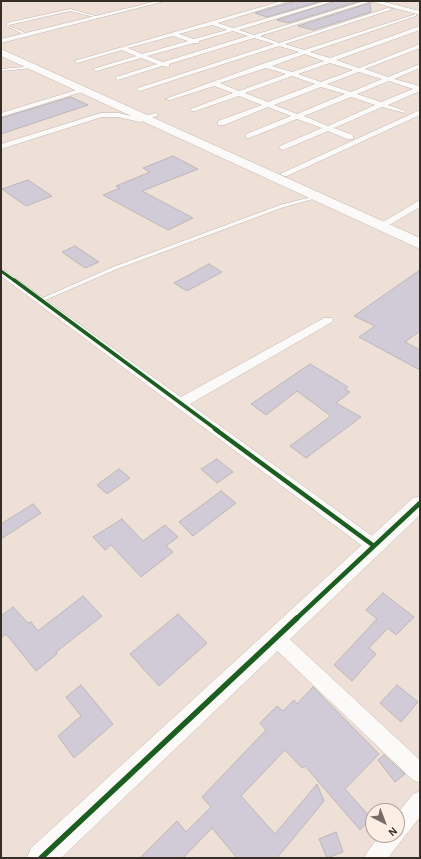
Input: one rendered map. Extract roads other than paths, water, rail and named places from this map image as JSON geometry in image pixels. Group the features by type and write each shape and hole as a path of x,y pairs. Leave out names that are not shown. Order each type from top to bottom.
{"main road":[{"path":"3,52 83,90 150,117 316,197 420,244"},
{"path":"3,52 284,174 420,236"}],"street":[{"path":"1,41 150,1"},
{"path":"1,38 163,1"},
{"path":"96,69 332,1"},
{"path":"118,78 371,1 418,13"},
{"path":"381,1 418,13"},
{"path":"77,60 174,34 245,12 291,2 420,37"},
{"path":"140,89 390,9"},
{"path":"245,12 407,59"},
{"path":"168,99 216,84 418,13"},
{"path":"212,23 419,89"},
{"path":"193,110 420,28"},
{"path":"174,34 403,112"},
{"path":"221,123 420,46"},
{"path":"122,48 350,137"},
{"path":"414,61 420,63"},
{"path":"250,136 420,66"},
{"path":"283,148 419,89"},
{"path":"1,115 83,90"},
{"path":"1,147 101,115 118,115 136,120 150,117"},
{"path":"284,174 418,115"},
{"path":"388,222 420,203"},
{"path":"1,271 374,546"},
{"path":"181,403 328,320"},
{"path":"41,858 420,502"},
{"path":"275,637 420,773"},
{"path":"405,820 420,801"},
{"path":"375,858 387,843"}],"lane":[{"path":"22,33 8,26 8,24 70,10 96,16"},
{"path":"1,70 33,67"},
{"path":"41,300 115,268 282,206 316,197"}]}
